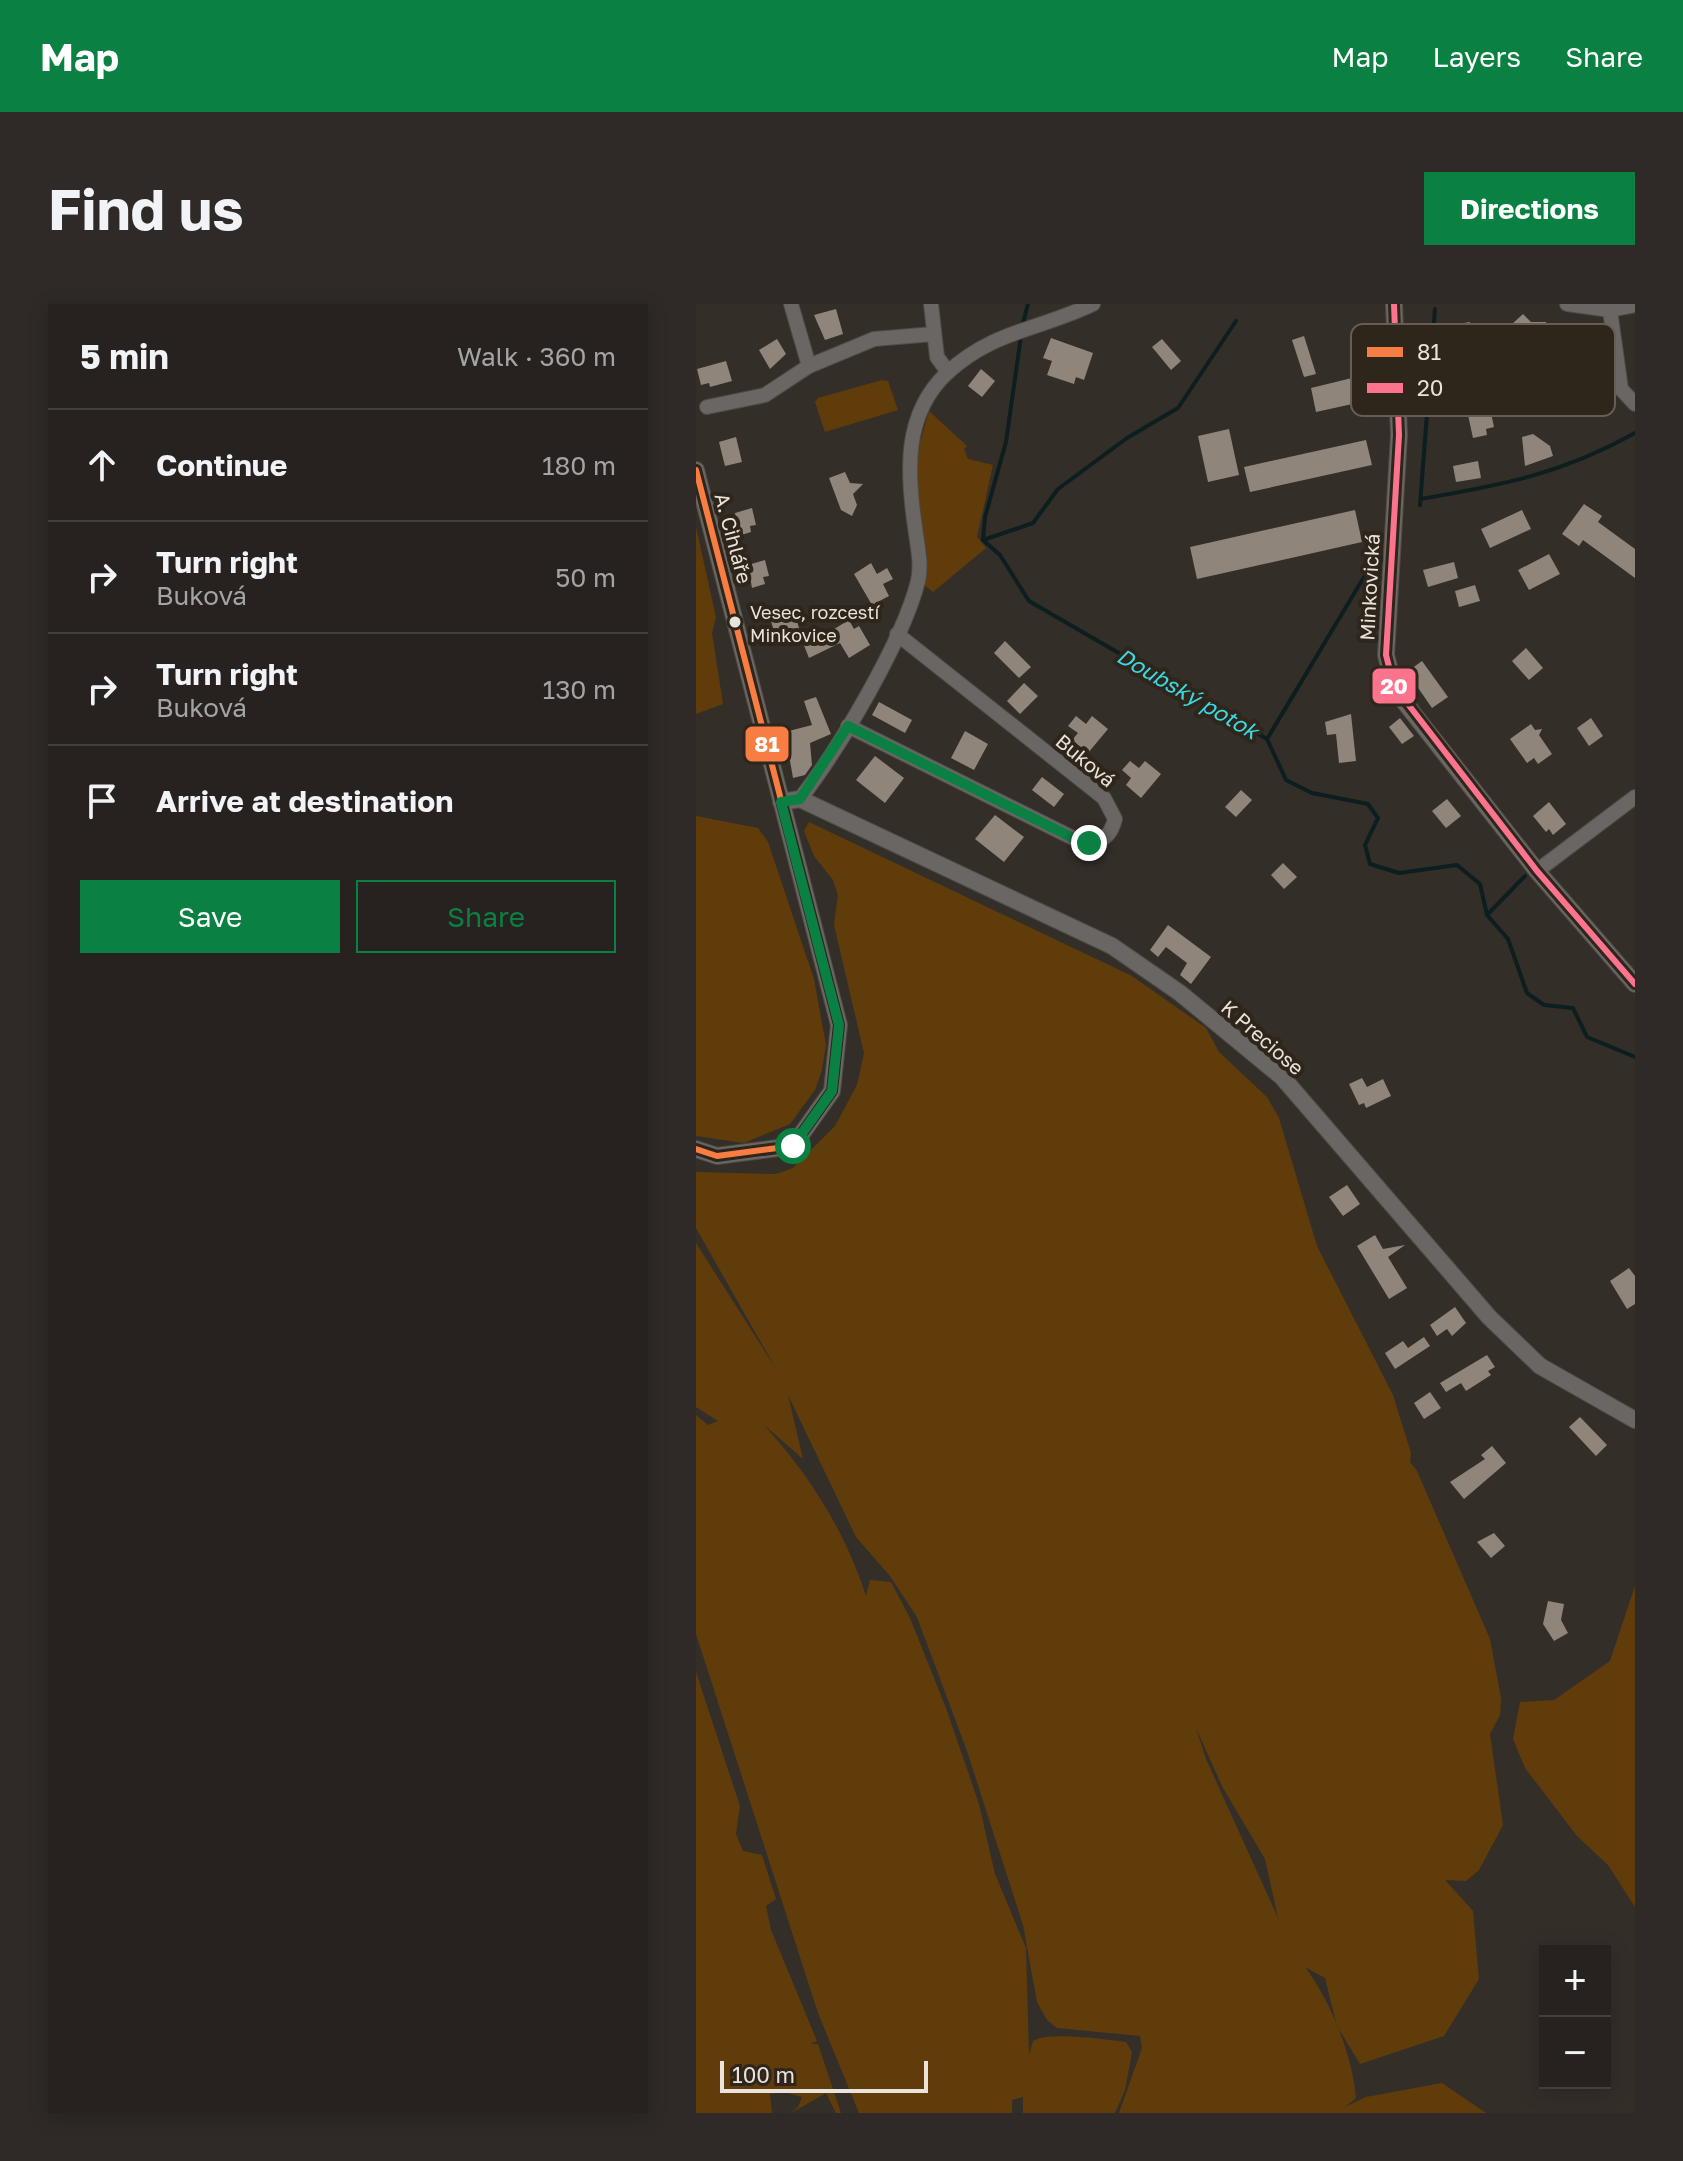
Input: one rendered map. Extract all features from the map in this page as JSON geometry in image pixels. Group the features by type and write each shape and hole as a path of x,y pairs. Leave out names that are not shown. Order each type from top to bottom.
{"street":[{"path":"791,304 809,366"},
{"path":"931,304 937,357 948,372"},
{"path":"781,802 800,799 848,726 897,634 919,577 909,485 910,445 920,413 948,372 992,340 1093,304"},
{"name":"Minkovická","path":"1395,304 1396,324"},
{"path":"1567,304 1610,310 1635,305"},
{"path":"1610,310 1612,324"},
{"path":"707,407 765,395 809,366 874,339 934,334"},
{"path":"1615,346 1621,389 1635,404"},
{"name":"Minkovická","path":"1398,416 1386,655 1388,670 1402,699 1537,871 1635,984"},
{"name":"A. Cihláře","path":"696,470 839,1025 832,1091 793,1146 717,1156 696,1149"},
{"name":"Buková","path":"848,726 1073,838 1089,843 1105,840 1112,832 1115,819 1104,798 897,634"},
{"path":"1537,871 1635,797"},
{"name":"K Preciose","path":"800,799 1112,946 1180,993 1282,1077 1489,1317 1540,1366 1635,1420"}],"shaded area":[{"path":"888,381 898,410 825,432 815,402 818,398"},
{"path":"929,411 967,446 964,449 968,459 993,465 977,537 986,548 933,592 923,584 927,553 916,490 916,457"},
{"path":"696,527 716,617 712,633 723,704 696,714"},
{"path":"696,816 758,828 768,842 814,979 826,1045 815,1090 790,1124 744,1143 696,1136"},
{"path":"809,822 1132,976 1206,1028 1219,1052 1267,1097 1279,1118 1317,1246 1393,1395 1411,1453 1410,1462 1417,1471 1490,1639 1501,1698 1500,1715 1490,1734 1503,1825 1479,1870 1466,1881 1445,1880 1473,1911 1479,1979 1444,2036 1360,2064 1338,2028 1350,2064 1356,2098 1345,2107 1366,2097 1442,2083 1486,2113 1119,2113 1142,2048 1140,2036 1057,2028 1047,2020 1037,2002 1023,1925 967,1751 917,1617 890,1576 856,1537 788,1395 803,1459 763,1424 796,1463 824,1504 848,1549 866,1596 870,1580 891,1582 910,1618 946,1708 979,1804 995,1874 1026,1948 1029,2055 1033,2041 1063,2036 1126,2042 1132,2052 1125,2090 1115,2113 1023,2113 1023,2097 1012,2100 1012,2113 859,2113 818,2013 696,1634 696,1415 708,1425 718,1421 696,1407 696,1243 776,1369 696,1228 696,1172 776,1174 793,1168 835,1126 857,1085 864,1053 834,925 838,895 833,880 814,856 804,831","holes":["1196,1728 1223,1788 1265,1859 1278,1918 1206,1759","1305,1967 1325,1978 1336,2024 1314,1981"]},
{"path":"1635,1586 1635,1907 1608,1865 1577,1836 1525,1768 1513,1739 1520,1702 1554,1700 1610,1661"},
{"path":"696,1672 740,1806 736,1834 743,1851 762,1855 776,1899 766,1906 771,1930 817,2041 810,2044 818,2044 841,2113 836,2113 826,2093 791,2113 802,2097 784,2092 770,2094 772,2113 696,2113"}],"building":[{"path":"836,309 843,334 825,340 814,315"},
{"path":"1523,314 1531,322 1546,322 1546,324 1512,324"},
{"path":"1304,336 1316,374 1304,377 1292,340"},
{"path":"1051,338 1093,353 1084,380 1076,377 1074,384 1047,375 1052,361 1043,358"},
{"path":"777,339 786,354 770,369 759,350"},
{"path":"1162,339 1181,361 1171,370 1152,347"},
{"path":"726,361 732,381 710,387 709,383 701,385 697,369"},
{"path":"981,369 995,381 982,397 968,386"},
{"path":"1351,378 1351,404 1316,412 1311,388"},
{"path":"1468,416 1492,416 1494,427 1486,429 1487,435 1473,438"},
{"path":"1229,429 1239,475 1208,482 1198,436"},
{"path":"1533,434 1550,446 1553,456 1525,466 1522,437"},
{"path":"736,437 742,462 725,466 719,442"},
{"path":"1366,440 1372,465 1250,492 1244,467"},
{"path":"1478,461 1481,478 1456,482 1453,466"},
{"path":"845,472 850,483 863,484 853,494 857,505 852,516 841,510 829,478"},
{"path":"1584,504 1602,516 1598,522 1635,549 1635,578 1583,540 1579,546 1562,534"},
{"path":"752,508 756,525 750,526 751,532 738,536 735,513"},
{"path":"1355,510 1362,542 1197,579 1190,547"},
{"path":"1522,510 1531,529 1490,548 1481,529"},
{"path":"1549,554 1560,574 1529,590 1518,570"},
{"path":"765,560 769,576 763,577 765,584 752,588 748,565"},
{"path":"1454,562 1458,578 1428,587 1423,570"},
{"path":"871,563 877,574 887,568 893,579 883,584 889,596 872,605 854,574"},
{"path":"1475,585 1480,601 1459,607 1455,591"},
{"path":"794,610 802,639 778,646 770,617"},
{"path":"849,620 854,629 859,626 870,645 849,658 840,643 809,658 803,643 816,640"},
{"path":"1005,641 1031,667 1019,678 994,653"},
{"path":"1526,648 1543,668 1529,680 1512,661"},
{"path":"1422,661 1448,697 1432,708 1407,672"},
{"path":"1024,683 1038,696 1020,714 1007,701"},
{"path":"816,697 831,734 810,743 812,765 805,775 793,778 785,732 812,725 804,701"},
{"path":"879,702 912,720 905,733 872,715"},
{"path":"1351,714 1356,761 1339,763 1336,734 1327,735 1325,722"},
{"path":"1076,716 1086,724 1092,716 1108,729 1088,753 1072,740 1078,733 1068,726"},
{"path":"1400,718 1414,736 1402,744 1389,727"},
{"path":"1591,718 1603,736 1589,746 1577,728"},
{"path":"1531,724 1535,730 1542,729 1539,735 1552,754 1538,764 1534,758 1527,763 1510,739"},
{"path":"965,731 988,744 974,770 951,758"},
{"path":"875,756 904,778 885,803 856,780"},
{"path":"1130,761 1139,768 1145,761 1161,774 1141,798 1126,785 1131,778 1122,770"},
{"path":"1042,777 1064,794 1054,807 1032,790"},
{"path":"1241,790 1252,800 1236,817 1225,807"},
{"path":"1447,799 1461,816 1446,828 1432,811"},
{"path":"1549,802 1566,824 1553,835 1549,829 1546,832 1533,816"},
{"path":"995,815 1024,837 1004,862 975,839"},
{"path":"1283,863 1297,877 1284,889 1271,875"},
{"path":"1168,925 1211,957 1191,984 1180,975 1187,963 1166,947 1158,957 1150,950"},
{"path":"1362,1078 1367,1087 1383,1079 1391,1096 1366,1108 1364,1103 1359,1105 1349,1084"},
{"path":"1347,1185 1360,1204 1343,1216 1329,1197"},
{"path":"1375,1235 1383,1249 1405,1245 1388,1257 1407,1288 1389,1299 1357,1246"},
{"path":"1629,1268 1635,1276 1635,1304 1627,1309 1610,1281"},
{"path":"1455,1307 1466,1323 1452,1336 1447,1329 1437,1336 1430,1325"},
{"path":"1424,1337 1430,1346 1395,1369 1385,1353 1403,1341 1408,1348"},
{"path":"1487,1355 1495,1367 1488,1371 1491,1375 1466,1391 1461,1383 1446,1392 1440,1383"},
{"path":"1430,1392 1441,1408 1424,1419 1414,1403"},
{"path":"1580,1417 1607,1445 1596,1456 1569,1427"},
{"path":"1492,1446 1506,1463 1464,1499 1450,1482 1485,1459 1481,1455"},
{"path":"1494,1533 1505,1546 1491,1558 1477,1542"},
{"path":"1548,1601 1564,1604 1561,1620 1568,1633 1554,1641 1543,1624"}],"waterway":[{"name":"Doubský potok","path":"1023,323 1028,304"},
{"path":"1434,324 1435,309"},
{"path":"983,540 1033,523 1058,489 1127,438 1178,408 1236,321"},
{"name":"Doubský potok","path":"1021,336 1006,442 985,517 983,540 1000,555 1029,601 1267,739 1286,780 1312,793 1368,804 1378,818 1365,845 1370,864 1399,873 1457,865 1480,884 1487,915 1508,939 1527,993 1544,1005 1573,1008 1587,1037 1635,1057"},
{"path":"1420,505 1427,416"},
{"path":"1421,499 1478,489 1557,468 1635,433"},
{"path":"1267,739 1364,577 1383,558"},
{"path":"1488,914 1525,876"}],"transit line":[{"name":"20","path":"1394,304 1395,324"},
{"name":"20","path":"1398,416 1386,655 1394,686 1537,871 1635,984"},
{"name":"81","path":"696,470 839,1025 832,1091 793,1146 717,1156 696,1149"}],"place":[{"name":"Vesec, rozcestí Minkovice","path":"735,622"}],"route":[{"path":"793,1146 832,1091 839,1025 781,802 800,799 817,778 848,726 1073,838 1089,843"}]}
